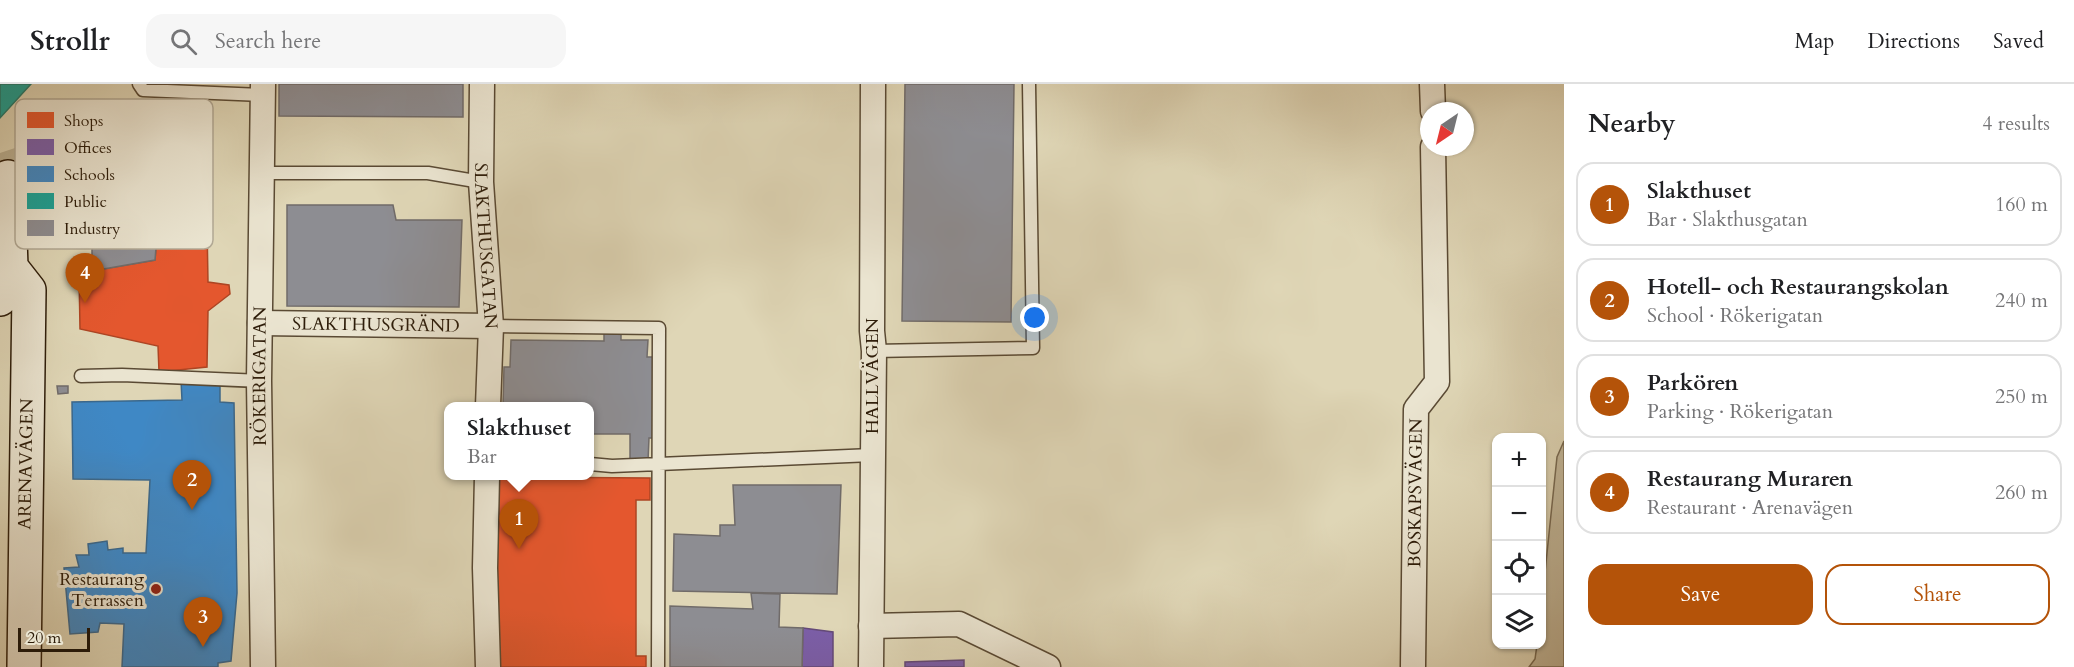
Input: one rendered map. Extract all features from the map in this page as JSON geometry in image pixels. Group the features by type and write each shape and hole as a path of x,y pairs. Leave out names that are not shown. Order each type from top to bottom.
{"main road":[{"path":"0,299 5,266 8,177"},
{"name":"ARENAVÄGEN","path":"5,266 29,290 24,667"}],"street":[{"name":"SLAKTHUSGATAN","path":"482,84 481,182 492,326 488,402"},
{"name":"HALLVÄGEN","path":"871,667 874,351 872,331 873,84"},
{"path":"1432,84 1432,102"},
{"name":"RÖKERIGATAN","path":"263,89 259,381 263,667"},
{"name":"BOSKAPSVÄGEN","path":"1413,667 1416,409 1437,382 1433,156"},
{"name":"SLAKTHUSGRÄND","path":"260,323 492,326"},
{"path":"487,480 485,568 488,667"},
{"path":"871,626 959,624 1048,667"}],"lane":[{"path":"139,84 143,90 263,89"},
{"path":"874,351 1034,348 1029,84"},
{"path":"261,173 428,173 481,182"},
{"path":"492,326 659,327 658,667"},
{"path":"81,376 122,375 259,381"},
{"path":"594,464 660,465 872,454"}],"shaded area":[{"path":"1564,441 1564,667 1529,667 1535,659 1536,649 1546,649 1546,563 1557,457"}],"building: Shops":[{"path":"156,249 207,249 208,282 229,285 230,294 208,311 207,367 159,372 158,346 80,329 79,273 155,260"},
{"path":"650,478 650,500 636,500 636,656 646,656 646,667 495,667 495,480"}],"building: Offices":[{"path":"803,628 833,632 833,667 802,667"},
{"path":"964,660 964,667 905,667 905,662"}],"building: Schools":[{"path":"181,380 220,381 220,402 234,403 237,593 231,661 218,663 218,667 122,667 124,624 100,623 98,632 70,634 64,568 79,567 76,555 89,555 88,544 107,541 108,550 123,548 123,553 146,553 150,480 73,479 72,402 182,400"}],"building: Public":[{"path":"0,84 31,84 15,99 0,118"}],"building: Industry":[{"path":"279,84 463,84 463,117 279,116"},
{"path":"905,84 1014,84 1011,322 902,321"},
{"path":"287,205 393,205 396,220 462,220 459,307 287,306"},
{"path":"92,249 156,249 155,260 92,271"},
{"path":"604,332 621,333 621,340 648,340 647,357 655,357 654,438 649,438 648,461 630,460 630,434 594,434 594,402 503,402 504,367 510,367 511,340 604,341"},
{"path":"57,386 68,386 68,393 58,394"},
{"path":"733,485 841,485 837,594 673,591 674,534 720,536 720,525 735,525"},
{"path":"751,593 780,594 779,627 803,628 802,667 670,667 670,606 753,609"}],"tunnel":[{"path":"0,153 8,177"}],"place":[{"name":"Restaurang Muraren","path":"85,303"},
{"name":"Hotell- och Restaurangskolan","path":"192,510"},
{"name":"Slakthuset","path":"519,549"},
{"name":"Restaurang Terrassen","path":"156,589"},
{"name":"Parkören","path":"203,647"}]}
